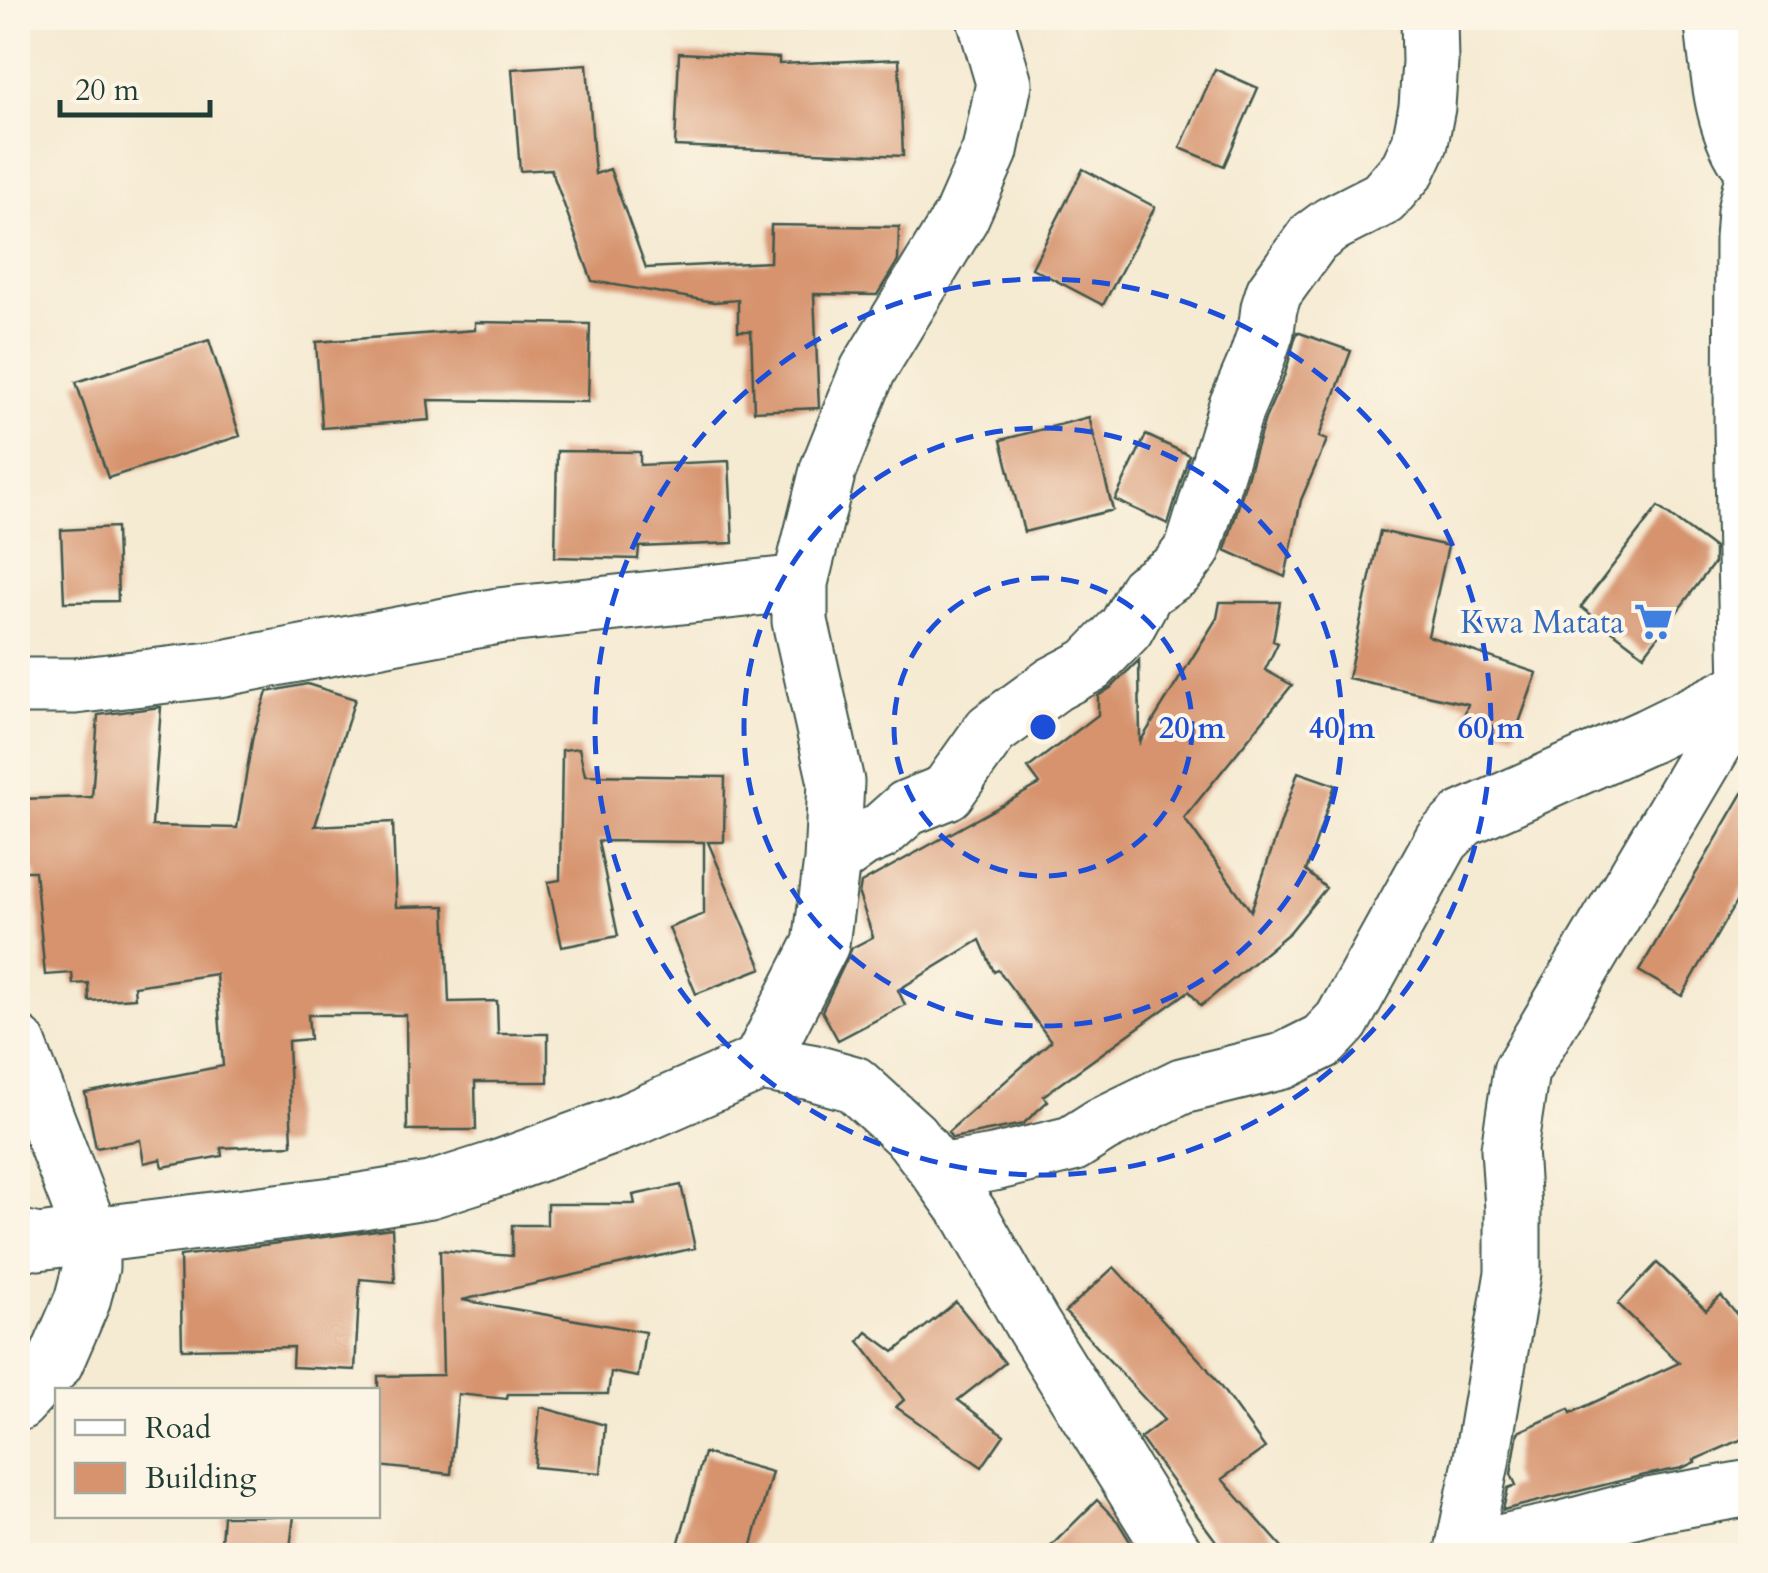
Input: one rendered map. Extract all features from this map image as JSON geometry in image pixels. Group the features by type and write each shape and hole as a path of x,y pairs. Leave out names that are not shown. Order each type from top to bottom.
{"street":[{"path":"760,1062 821,944 832,861 836,782 800,622 800,584 828,470 868,370 960,217 990,151 1004,83 986,18"},
{"path":"832,861 880,832 907,808 947,792 991,730 1043,692 1090,665 1126,628 1146,591 1177,570 1194,549 1236,408 1256,364 1274,292 1313,238 1382,198 1408,170 1420,143 1427,108 1429,18"},
{"path":"1712,18 1725,113 1750,165"},
{"path":"1750,189 1742,239 1750,689 1521,1071 1509,1149 1513,1273 1462,1553 1648,1506 1750,1488"},
{"path":"18,686 75,686 218,669 498,616 800,584"},
{"path":"939,1172 994,1164 1072,1144 1102,1124 1182,1086 1284,1061 1323,1041 1342,1021 1442,840 1463,819 1750,689"},
{"path":"18,1044 91,1234 91,1267 56,1363 18,1403"},
{"path":"18,1237 38,1242 430,1190 630,1120 760,1062 811,1072 854,1084 912,1137 939,1172 970,1214 1032,1324 1176,1556"}],"building":[{"path":"679,53 779,58 779,64 899,59 903,156 675,146"},
{"path":"587,64 595,174 610,169 646,268 770,262 771,225 899,227 898,261 877,295 814,294 819,408 754,411 751,331 738,331 738,300 714,302 592,281 551,169 520,171 512,69"},
{"path":"1215,69 1258,88 1224,166 1180,148"},
{"path":"1083,169 1155,207 1103,305 1032,268"},
{"path":"475,322 590,324 588,402 428,400 430,420 322,428 316,342 475,330"},
{"path":"1297,332 1351,351 1319,437 1327,440 1301,500 1285,577 1225,550 1265,419 1285,374"},
{"path":"209,340 240,436 108,478 76,382"},
{"path":"1089,417 1113,510 1024,532 1001,440"},
{"path":"1146,435 1189,455 1168,524 1115,500"},
{"path":"557,451 640,452 640,465 729,461 733,543 639,547 638,559 555,557"},
{"path":"1658,507 1714,548 1714,563 1644,655 1581,607"},
{"path":"116,527 118,601 64,602 61,530"},
{"path":"1380,531 1448,546 1428,636 1537,673 1515,734 1464,716 1468,704 1348,678"},
{"path":"1220,602 1280,602 1273,641 1278,643 1265,670 1292,685 1184,818 1251,911 1298,772 1335,785 1306,871 1326,888 1290,932 1201,1006 1189,991 1043,1096 1048,1101 1023,1124 952,1138 948,1132 1051,1041 998,970 994,972 980,940 898,990 905,1005 838,1040 822,1011 852,948 873,937 859,895 861,883 1040,784 1028,768 1098,715 1098,696 1139,660 1140,742 1217,618"},
{"path":"307,684 355,699 315,826 393,822 396,907 445,906 449,1002 497,1001 498,1034 548,1034 548,1082 475,1082 476,1130 407,1130 406,1015 308,1015 310,1039 288,1041 292,1145 221,1148 222,1156 163,1167 161,1159 144,1163 140,1140 96,1148 85,1093 223,1066 216,974 134,986 135,998 89,1001 88,983 73,984 72,973 45,975 35,871 18,871 18,799 92,797 98,715 161,707 152,826 237,828 253,735 267,692"},
{"path":"579,748 585,775 725,777 724,842 708,842 762,968 696,994 669,928 704,914 704,842 598,841 618,936 562,947 548,882 560,880 562,750"},
{"path":"1750,781 1750,878 1682,996 1639,971"},
{"path":"681,1185 695,1248 462,1300 645,1332 638,1377 611,1372 608,1394 508,1394 507,1399 458,1394 451,1474 380,1466 378,1376 443,1375 440,1250 512,1256 512,1225 547,1225 547,1204 635,1204 633,1195"},
{"path":"392,1228 395,1282 360,1279 355,1370 292,1367 293,1347 182,1349 180,1256"},
{"path":"1657,1263 1706,1310 1721,1296 1750,1330 1750,1436 1682,1468 1503,1510 1508,1488 1516,1485 1511,1474 1518,1432 1569,1409 1571,1413 1679,1363 1618,1304"},
{"path":"1114,1267 1207,1368 1265,1448 1222,1479 1290,1556 1227,1556 1140,1438 1164,1420 1065,1312"},
{"path":"956,1302 1005,1363 958,1400 1004,1435 982,1467 896,1407 904,1400 859,1341 867,1332 894,1352"},
{"path":"540,1407 605,1425 601,1473 534,1467"},
{"path":"704,1453 772,1472 749,1556 675,1556"},
{"path":"1097,1500 1118,1522 1139,1556 1041,1556"},
{"path":"223,1518 294,1518 289,1556 220,1556"}],"place":[{"name":"Kwa Matata","path":"1654,622"}]}
